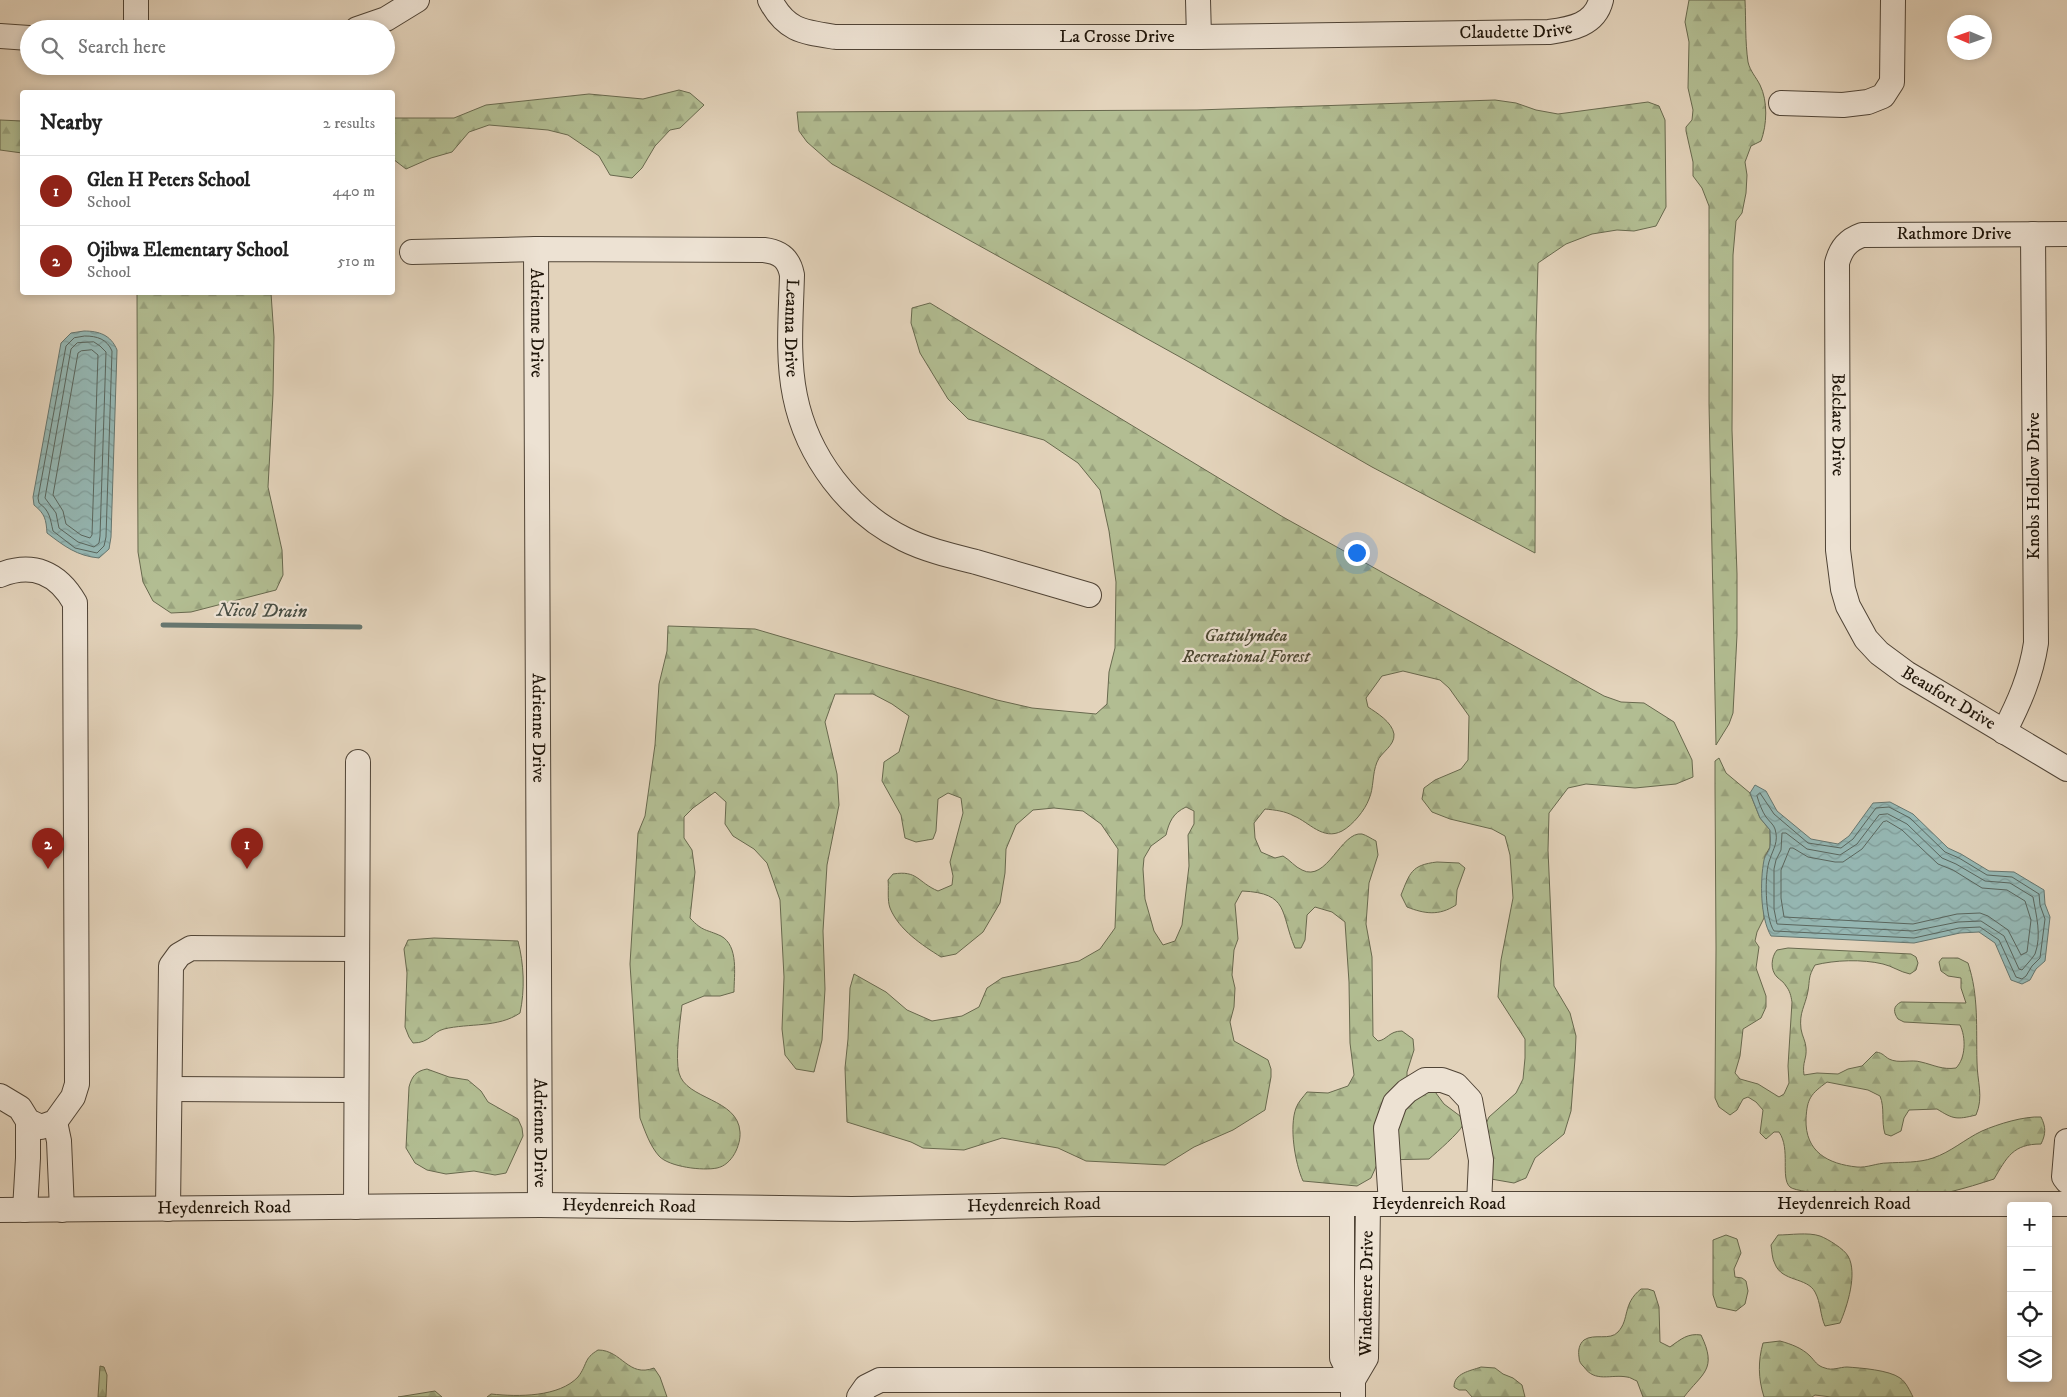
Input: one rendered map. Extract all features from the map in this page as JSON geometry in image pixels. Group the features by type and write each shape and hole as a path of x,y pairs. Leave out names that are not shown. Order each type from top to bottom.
{"street":[{"path":"136,0 136,20"},
{"path":"383,20 417,0"},
{"name":"La Crosse Drive","path":"770,0 777,13 791,26 804,32 836,37 1198,37 1446,34"},
{"path":"1198,0 1198,37"},
{"name":"Claudette Drive","path":"1446,34 1548,32 1571,29 1592,19 1599,9 1601,0"},
{"path":"1781,103 1843,105 1868,102 1884,96 1892,82 1893,0"},
{"path":"0,36 20,37"},
{"name":"Knobs Hollow Drive","path":"2004,732 2027,683 2036,643 2033,234"},
{"name":"Rathmore Drive","path":"1845,245 1853,238 1862,235 2067,234"},
{"name":"Belclare Drive","path":"1845,245 1839,254 1837,263 1838,550 1842,588 1848,606"},
{"name":"Leanna Drive","path":"412,252 536,249 764,250 776,252 785,257 792,275 791,348 795,396 801,419 815,452 837,485 878,523 905,540 938,552 1089,595"},
{"name":"Adrienne Drive","path":"536,249 540,1205"},
{"path":"0,575 26,570 41,571 66,589 75,603 76,1084 73,1097 55,1122 41,1127 28,1121"},
{"name":"Beaufort Drive","path":"1848,606 1866,639 1891,663 2067,769"},
{"path":"356,1207 358,762"},
{"path":"168,1209 171,966 179,955 191,948 357,949"},
{"name":"Windemere Drive","path":"1353,1389 1366,1358 1386,1128 1395,1103 1407,1091 1425,1080 1442,1080 1456,1085 1470,1100 1481,1160 1479,1204"},
{"path":"170,1089 356,1090"},
{"path":"0,1096 20,1108 28,1121 26,1210"},
{"path":"55,1122 59,1141 62,1210"},
{"path":"2067,1141 2064,1177 2067,1181"},
{"name":"Heydenreich Road","path":"0,1210 540,1205 852,1209 1093,1204 2067,1204"},
{"name":"Windemere Drive","path":"1342,1204 1342,1358 1353,1389"},
{"path":"863,1392 880,1380 1097,1389 1353,1389"}],"green space":[{"path":"1689,0 1745,0 1748,62 1763,91 1766,113 1761,141 1751,146 1745,162 1747,175 1746,193 1742,213 1736,221 1733,255 1732,430 1737,635 1733,713 1729,724 1716,745 1709,404 1709,206 1702,188 1693,176 1693,162 1686,131 1686,127 1692,120 1693,110 1688,88 1689,42 1685,22"},
{"path":"679,90 690,93 704,105 680,128 670,130 655,146 642,168 632,178 610,175 599,156 568,135 548,130 489,125 469,132 452,152 431,158 406,169 395,161 395,118 454,118 486,105 589,94 643,99"},
{"path":"1495,100 1516,103 1536,110 1558,114 1648,102 1659,106 1665,120 1666,207 1656,226 1634,231 1617,230 1592,234 1566,244 1538,263 1535,553 1372,467 1189,362 832,164 807,142 799,131 797,112 1197,110"},
{"path":"0,120 20,121 20,153 0,150"},
{"path":"137,295 271,295 274,337 268,487 282,550 283,575 276,590 191,612 171,613 153,601 143,582 138,552"},
{"name":"Gattulyndea Recreational Forest","path":"930,303 1283,517 1604,696 1621,702 1644,703 1674,722 1692,760 1693,777 1676,784 1635,788 1586,784 1568,788 1549,813 1548,850 1554,986 1570,1013 1576,1036 1575,1059 1571,1111 1564,1134 1535,1158 1526,1178 1514,1183 1491,1179 1483,1130 1489,1117 1516,1093 1523,1079 1525,1039 1498,997 1501,960 1513,898 1510,855 1505,836 1492,829 1450,819 1432,812 1422,799 1424,788 1435,780 1461,769 1468,760 1469,716 1449,688 1440,680 1403,671 1382,676 1366,698 1368,707 1384,718 1393,730 1394,738 1377,762 1369,799 1358,817 1342,831 1329,834 1316,830 1287,813 1276,810 1265,809 1254,823 1255,838 1261,852 1275,858 1283,856 1299,869 1311,872 1326,864 1347,840 1354,835 1362,834 1376,841 1378,855 1369,883 1366,924 1372,957 1373,1036 1378,1041 1394,1032 1402,1031 1413,1039 1414,1050 1407,1076 1430,1085 1444,1104 1460,1116 1463,1125 1429,1159 1379,1160 1371,1178 1357,1186 1303,1181 1295,1155 1293,1135 1294,1116 1297,1106 1307,1092 1328,1093 1348,1086 1354,1075 1350,1043 1349,982 1345,922 1332,912 1315,907 1307,915 1305,940 1301,948 1295,948 1281,907 1276,901 1268,896 1242,891 1235,904 1238,939 1234,950 1232,975 1235,988 1234,1007 1230,1022 1234,1041 1268,1060 1271,1077 1265,1110 1233,1130 1194,1147 1165,1165 1086,1161 1058,1148 1002,1138 964,1150 923,1148 911,1142 847,1122 845,1068 850,988 854,974 886,992 907,1010 932,1021 962,1016 979,1007 987,988 1002,978 1079,961 1100,949 1115,928 1118,849 1101,824 1083,811 1054,808 1033,810 1016,825 1006,849 1005,873 1000,903 983,932 956,954 941,957 905,930 890,908 888,880 893,874 901,873 913,875 938,891 952,885 953,876 950,862 963,813 961,798 948,793 938,799 936,831 933,839 916,842 905,838 901,815 882,781 884,762 899,752 909,716 873,694 835,694 825,722 837,774 839,805 827,865 823,931 825,989 822,1040 814,1072 796,1069 785,1055 782,1029 784,977 780,900 767,863 754,849 733,836 725,824 726,802 715,792 684,817 684,838 692,850 695,872 690,918 702,928 721,936 731,947 734,961 734,992 720,996 704,996 682,1005 678,1049 679,1073 691,1089 731,1112 737,1121 740,1137 731,1159 717,1168 695,1168 670,1163 656,1152 640,1118 630,964 638,833 645,816 655,745 659,684 667,651 668,626 755,629 997,700 1032,708 1096,714 1107,704 1109,672 1115,648 1116,582 1109,531 1100,490 1078,463 1044,440 968,419 948,399 920,353 911,323 912,308","holes":["1186,807 1194,811 1194,824 1188,835 1189,866 1182,925 1175,941 1163,945 1154,931 1145,899 1144,858 1151,846 1166,835 1170,822 1178,812"]},
{"path":"1719,758 1726,773 1750,793 1760,818 1770,830 1770,847 1765,856 1763,885 1764,918 1755,941 1759,947 1756,968 1766,996 1766,1007 1761,1018 1743,1029 1740,1056 1735,1073 1740,1079 1758,1084 1779,1097 1784,1094 1789,1083 1788,1066 1792,1002 1784,983 1773,971 1772,964 1773,956 1777,950 1788,948 1911,954 1916,957 1918,963 1916,970 1910,974 1886,965 1866,961 1840,961 1815,965 1810,975 1801,1018 1801,1029 1806,1048 1804,1075 1817,1073 1838,1074 1848,1069 1862,1066 1876,1052 1893,1060 1917,1061 1942,1068 1956,1068 1962,1059 1964,1047 1960,1025 1904,1022 1898,1019 1895,1009 1896,1005 1901,1002 1966,1003 1961,988 1961,978 1948,976 1941,971 1939,962 1942,958 1958,958 1968,963 1974,988 1977,1024 1977,1069 1980,1095 1976,1115 1959,1118 1951,1117 1937,1109 1909,1110 1904,1118 1901,1131 1891,1136 1885,1134 1880,1096 1868,1090 1827,1082 1814,1093 1809,1101 1806,1119 1807,1130 1809,1140 1820,1154 1837,1163 1861,1167 1883,1163 1928,1160 1988,1128 2019,1119 2041,1117 2045,1130 2041,1144 2024,1146 2017,1149 2007,1158 1994,1179 1938,1195 1904,1199 1844,1196 1796,1190 1787,1183 1783,1139 1779,1132 1774,1132 1766,1139 1760,1133 1763,1110 1756,1102 1748,1097 1743,1099 1737,1110 1730,1115 1719,1107 1715,1098 1715,761"},
{"path":"1437,862 1459,863 1465,868 1457,890 1456,905 1444,911 1432,913 1407,907 1401,895 1409,876 1422,865"},
{"path":"434,938 518,941 523,977 520,1013 511,1018 493,1023 444,1029 419,1043 413,1043 405,1027 407,973 404,949 408,940"},
{"path":"427,1069 449,1077 468,1080 481,1091 488,1102 518,1119 523,1136 506,1173 495,1175 474,1171 446,1174 427,1170 415,1163 406,1148 409,1087 415,1075"},
{"path":"1805,1234 1820,1236 1843,1250 1848,1256 1851,1263 1852,1280 1846,1308 1840,1323 1825,1326 1817,1296 1811,1287 1778,1270 1773,1260 1771,1245 1778,1235"},
{"path":"1726,1235 1737,1239 1741,1253 1734,1269 1735,1277 1746,1281 1748,1291 1745,1304 1736,1311 1717,1307 1713,1295 1713,1240"},
{"path":"1641,1289 1654,1291 1659,1307 1660,1342 1670,1347 1688,1336 1701,1335 1706,1347 1708,1364 1706,1370 1684,1397 1643,1397 1637,1381 1621,1376 1604,1377 1593,1375 1580,1362 1579,1350 1582,1342 1592,1337 1615,1335 1622,1327 1631,1300"},
{"path":"1780,1341 1807,1353 1818,1365 1828,1369 1860,1368 1895,1375 1904,1382 1913,1397 1831,1397 1815,1395 1812,1397 1764,1397 1759,1370 1763,1343"},
{"path":"598,1350 613,1354 631,1367 645,1370 654,1368 660,1377 667,1397 487,1397 491,1394 538,1394 560,1389 578,1377 588,1359"},
{"path":"100,1366 104,1367 107,1375 106,1397 98,1397"},
{"path":"1481,1367 1495,1368 1513,1378 1522,1385 1525,1397 1472,1397 1466,1390 1459,1390 1454,1387 1455,1382 1460,1376"},
{"path":"435,1391 442,1397 398,1397"}],"water":[{"path":"95,332 108,337 117,350 111,537 109,549 99,558 77,553 47,533 44,517 41,511 34,505 33,497 61,343 71,333"},
{"path":"1755,785 1766,791 1777,811 1811,839 1838,844 1849,836 1873,803 1890,802 1913,814 1948,848 1989,871 2014,872 2044,890 2045,904 2050,917 2045,961 2036,969 2030,980 2022,984 2011,980 1995,943 1979,932 1960,933 1914,943 1771,936 1767,928 1763,909 1762,888 1764,860 1770,848 1770,830 1760,818 1750,793"}],"waterway":[{"name":"Nicol Drain","path":"163,625 360,627"}],"place":[{"name":"Ojibwa Elementary School","path":"48,869"},
{"name":"Glen H Peters School","path":"247,869"}]}
